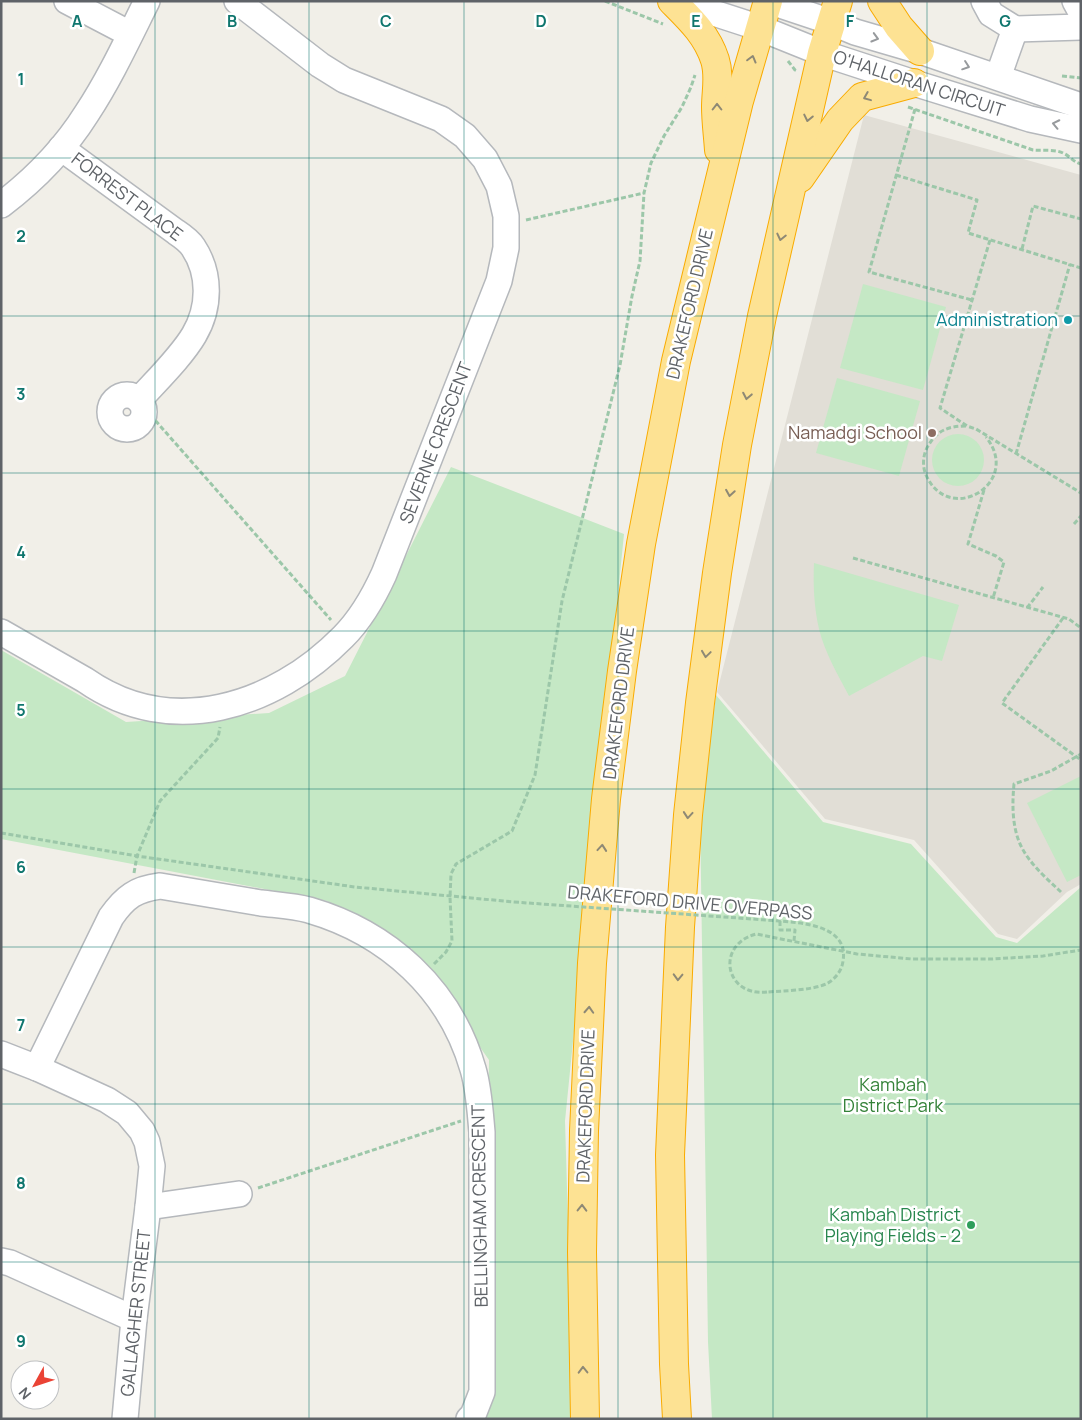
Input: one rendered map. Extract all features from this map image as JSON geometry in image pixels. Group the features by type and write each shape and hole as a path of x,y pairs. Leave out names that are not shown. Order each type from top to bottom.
{"highway":[{"name":"DRAKEFORD DRIVE","path":"585,1419 582,1252 584,1131 592,963 606,799 622,671 643,534 676,361 739,100 768,1"},
{"path":"882,1 899,27 920,51"},
{"path":"677,1419 674,1364 670,1155 680,927 688,814 701,694 737,445 762,316 822,53 834,11"},
{"path":"669,14 692,20 708,43 716,62 718,81 716,105 721,174"},
{"path":"792,190 840,120 862,97 913,100"}],"street":[{"path":"67,1 130,34"},
{"path":"1,205 16,193 61,148 87,113 147,1"},
{"name":"SEVERNE CRESCENT","path":"1,632 98,689 128,703 160,710 195,711 231,705 283,684 315,663 356,622 376,591 499,281 506,248 506,216 499,186 485,159 466,136 440,119 344,80 320,65 237,1"},
{"name":"O'HALLORAN CIRCUIT","path":"677,1 760,28 822,53 913,100 1030,119 1081,130"},
{"name":"O'HALLORAN CIRCUIT","path":"768,1 834,11 855,32 920,51 1081,106"},
{"path":"984,1 990,14 1015,29 1081,27"},
{"path":"1075,1 1081,12"},
{"path":"998,77 1015,29"},
{"name":"FORREST PLACE","path":"61,148 176,232 192,246 203,264 207,286 204,310 195,333 141,408"},
{"name":"BELLINGHAM CRESCENT","path":"37,1068 111,917 120,904 132,894 146,888 160,886 308,910 348,924 399,955 427,983 450,1015 468,1051 478,1091 482,1132 482,1392 469,1419"},
{"name":"GALLAGHER STREET","path":"1,1054 107,1100 127,1113 142,1131 147,1142 152,1166 134,1319 125,1419"},
{"name":"GALLAGHER STREET","path":"148,1207 239,1194"},
{"path":"1,1261 10,1263 134,1319"}],"path":[{"path":"606,1 659,22 669,14"},
{"path":"446,952 452,941 451,874 456,864 512,831 535,775 562,601 620,365 640,260 644,193 651,163 664,136 682,107 695,76 695,70"},
{"path":"972,300 869,272 896,175 913,100 1033,150 1059,151 1075,163 1081,164"},
{"path":"896,175 977,200 968,233 1081,268"},
{"path":"506,225 644,193"},
{"path":"1022,250 1033,206 1081,219"},
{"path":"966,426 940,408 990,240"},
{"path":"1016,454 1070,264"},
{"path":"141,408 154,419 337,626 343,637"},
{"path":"984,435 992,444 996,456 996,468 992,480 984,490 974,496 962,499 950,497 939,492 930,483 924,472 923,460 926,448 942,430 954,426 966,426 976,429 1081,493"},
{"path":"984,490 968,544 996,556 1004,562 993,598"},
{"path":"1074,524 1081,516"},
{"path":"853,558 1063,618 1081,628"},
{"path":"1027,608 1043,586"},
{"path":"1063,618 1002,702 1081,760"},
{"path":"133,881 137,856 160,801 218,738 222,721"},
{"path":"1061,892 1039,871 1022,849 1015,828 1012,797 1014,784 1051,771 1081,754"},
{"name":"DRAKEFORD DRIVE OVERPASS","path":"1,833 137,856 355,887 450,897 809,924 829,931 841,944 844,953 840,971 827,984 818,987 758,994 740,986 730,969 730,959 738,942 746,936 756,934 794,942 857,954 912,959 992,959 1044,956 1081,950"},
{"path":"780,921 780,930 795,930 794,942"},
{"path":"239,1194 480,1114"}],"shaded area":[{"name":"Namadgi School","path":"864,115 1081,175 1081,884 1067,892 1017,939 998,934 914,840 825,819 717,692"}],"green space":[{"path":"863,284 946,307 923,390 840,368"},
{"path":"837,378 920,401 899,476 816,453"},
{"path":"958,434 968,436 976,442 982,450 984,460 982,470 976,478 968,484 958,486 948,484 940,478 934,470 932,460 934,450 940,442 948,436"},
{"path":"451,467 624,534 565,1121 574,1419 484,1419 489,1060 411,948 327,901 1,839 1,650 126,722 269,713 345,676"},
{"path":"814,563 959,605 942,661 923,656 849,696 828,655 819,629 814,596"},
{"name":"Kambah District Park","path":"716,695 823,822 911,844 996,937 1017,943 1081,887 1081,1419 712,1419 708,1342 700,813"},
{"path":"1081,776 1081,875 1067,882 1027,803"}],"place":[{"name":"Administration","path":"1068,320"},
{"name":"Namadgi School","path":"932,433"},
{"name":"Kambah District Playing Fields - 2","path":"971,1225"}]}
